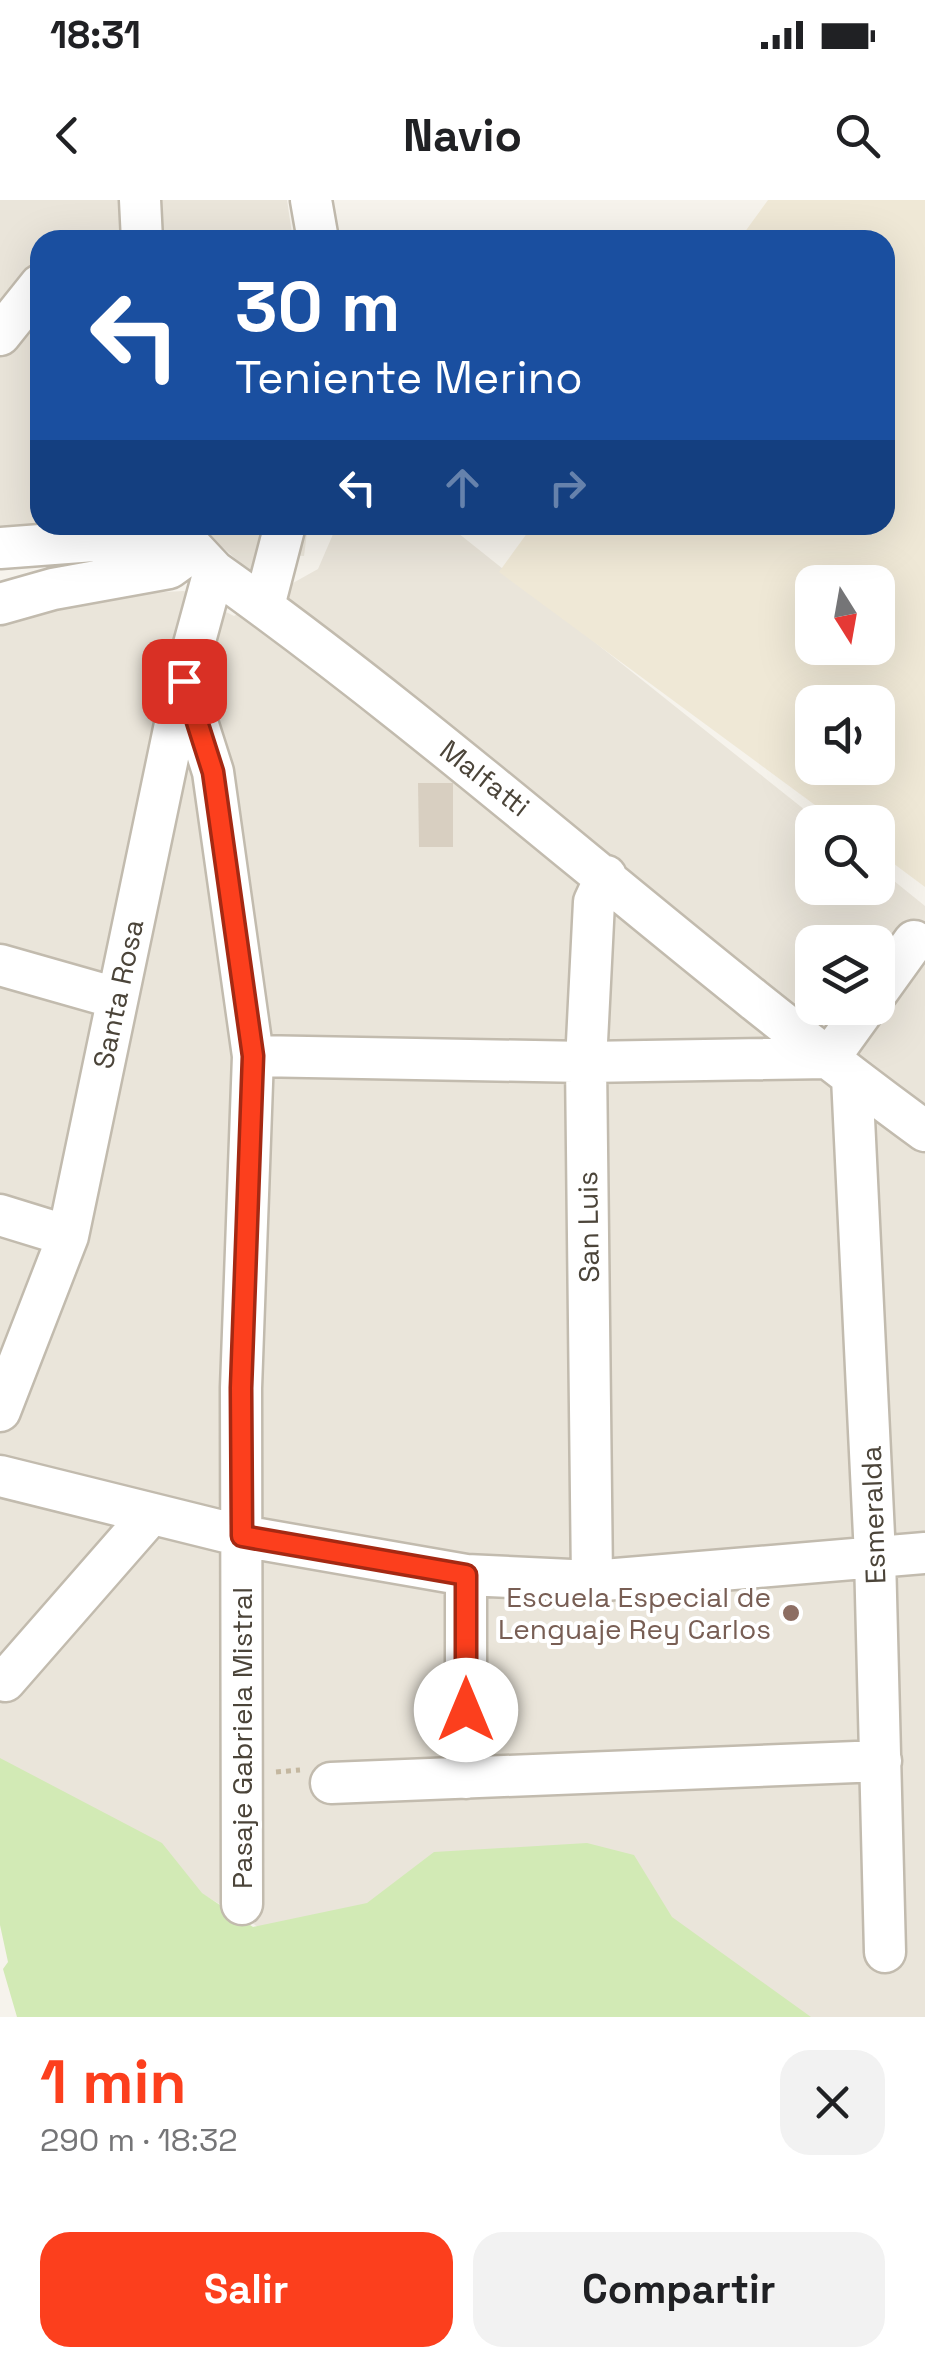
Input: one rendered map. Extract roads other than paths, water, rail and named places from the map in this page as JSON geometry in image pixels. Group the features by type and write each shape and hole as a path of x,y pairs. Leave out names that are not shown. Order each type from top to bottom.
{"street":[{"path":"310,200 316,230"},
{"path":"0,335 30,298"},
{"path":"264,606 282,535"},
{"name":"Malfatti","path":"0,548 108,540 193,549 606,876 840,1068 925,1131"},
{"path":"0,604 54,589 157,572 193,549"},
{"name":"Santa Rosa","path":"0,1411 68,1236 184,681 193,549"},
{"name":"Pasaje Gabriela Mistral","path":"184,681 213,772 253,1056 242,1352 238,1776 242,1904"},
{"name":"San Luis","path":"592,1581 586,1062 594,902 606,876"},
{"path":"895,968 914,942"},
{"path":"0,965 116,998"},
{"path":"253,1056 840,1068 859,1025"},
{"name":"Esmeralda","path":"840,1068 875,1556 885,1952"},
{"path":"0,1215 68,1236"},
{"path":"0,1476 242,1536 466,1575 592,1581 925,1554"},
{"path":"5,1681 151,1514"},
{"path":"466,1575 466,1778"},
{"path":"331,1783 881,1761"}],"place":[{"name":"Escuela Especial de Lenguaje Rey Carlos","path":"791,1613"}]}
